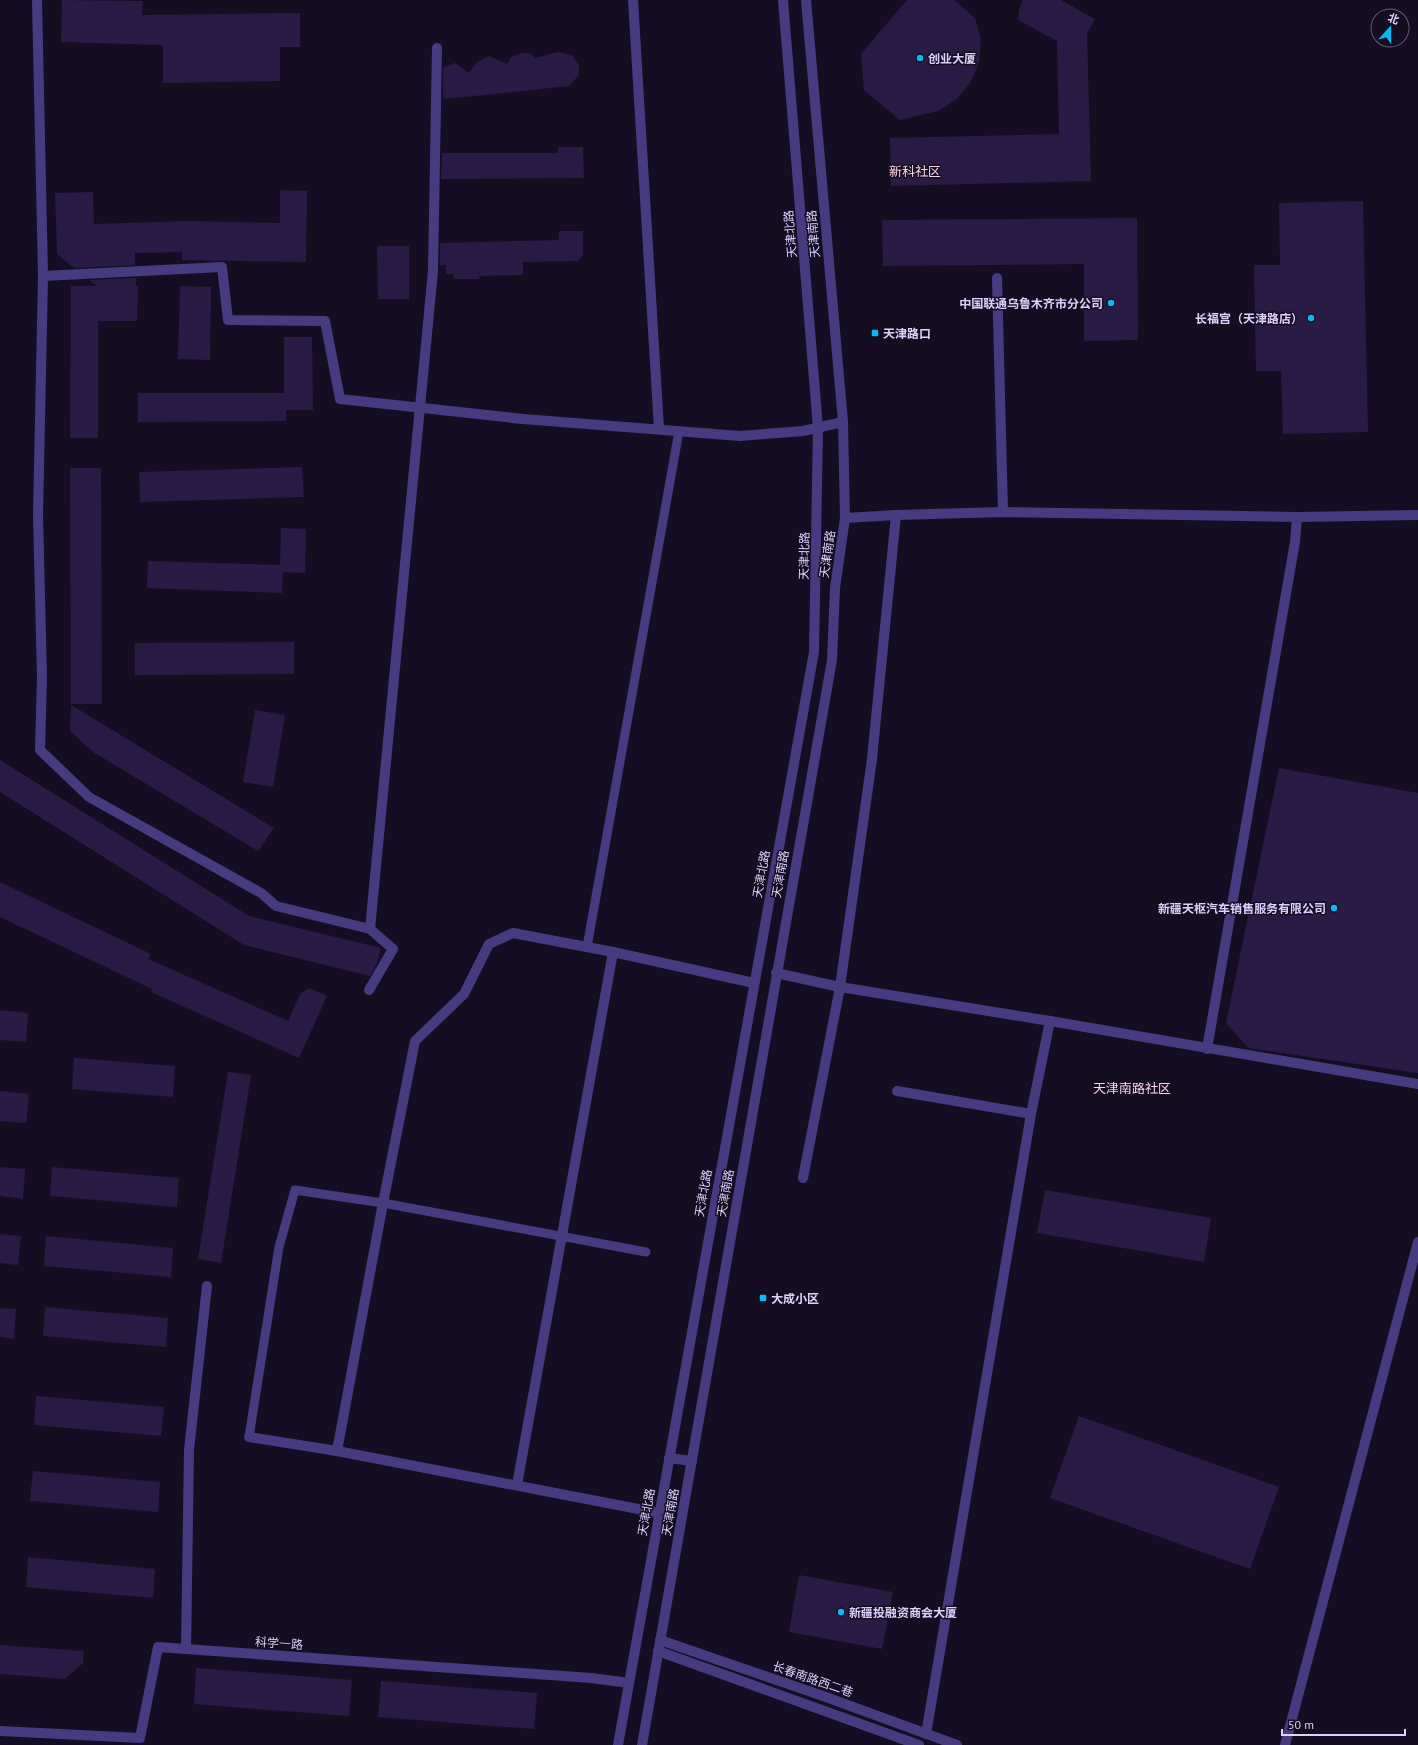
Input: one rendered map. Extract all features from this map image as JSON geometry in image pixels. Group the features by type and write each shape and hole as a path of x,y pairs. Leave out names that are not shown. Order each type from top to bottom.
{"street":[{"path":"37,0 43,276 38,515 42,677 40,750 89,797 261,893 276,906 370,929 393,949 369,990"},
{"path":"633,0 659,429"},
{"name":"天津北路","path":"618,1745 814,652 818,428 784,0"},
{"name":"天津南路","path":"642,1745 832,660 835,588 845,518 843,422 806,0"},
{"path":"370,929 433,270 436,48"},
{"path":"43,276 222,267 228,320 326,321 340,399 531,419 740,436 802,432 843,422"},
{"path":"997,278 1003,512"},
{"path":"845,518 1003,512 1297,517 1418,515"},
{"path":"803,1178 840,987 872,759 896,515"},
{"path":"1208,1049 1295,542 1297,517"},
{"path":"337,1451 415,1041 464,994 489,944 513,933 613,952 754,983"},
{"path":"517,1485 613,952"},
{"path":"776,973 840,987 1050,1021 1418,1084"},
{"path":"926,1734 1031,1114 1050,1021"},
{"path":"897,1091 1031,1114"},
{"path":"1285,1745 1418,1242"},
{"path":"186,1649 189,1450 207,1286"},
{"path":"249,1437 337,1451 659,1513"},
{"path":"669,1458 692,1461"},
{"name":"长春南路西二巷","path":"660,1640 823,1696 957,1745"},
{"name":"科学一路","path":"0,1731 140,1738 158,1647 583,1677 629,1683"},
{"name":"长春南路西二巷","path":"658,1651 918,1745"}],"lane":[{"path":"587,947 679,431"},
{"path":"249,1437 279,1247 295,1190 383,1203 646,1252"}],"building":[{"path":"62,0 143,1 142,15 300,13 300,47 280,47 280,81 163,83 163,45 61,42"},
{"name":"创业大厦","path":"907,0 954,0 975,18 981,39 979,62 971,82 957,99 938,111 900,120 864,90 861,54"},
{"path":"1023,0 1061,0 1095,19 1087,33 1091,181 891,186 890,138 1059,134 1057,41 1018,20 1019,10"},
{"path":"558,52 573,56 579,66 579,75 569,86 445,99 443,97 443,67 455,63 469,73 477,62 489,56 507,64 511,57 523,53 530,53 535,58"},
{"path":"558,147 583,147 584,178 441,179 442,153 558,153"},
{"path":"280,190 307,191 306,262 182,260 182,252 135,253 135,265 74,268 57,254 55,193 93,192 94,224 189,221 280,223"},
{"name":"长福宫（天津路店）","path":"1363,201 1368,432 1283,434 1281,371 1256,371 1254,265 1280,265 1279,203"},
{"name":"中国联通乌鲁木齐市分公司","path":"1137,218 1138,340 1084,341 1084,264 883,266 882,220"},
{"path":"559,231 583,231 583,255 578,261 523,262 523,275 479,276 480,279 454,279 453,274 446,274 446,265 440,265 440,243 559,240"},
{"path":"377,246 409,246 409,299 378,299"},
{"path":"136,278 136,286 138,286 137,321 98,321 98,438 70,438 71,286 97,286 89,280"},
{"path":"180,286 211,287 210,360 178,359"},
{"path":"284,337 312,337 313,410 286,410 286,421 138,422 138,393 284,393"},
{"path":"302,467 304,497 140,502 139,472"},
{"path":"70,468 101,468 102,704 71,704"},
{"path":"281,528 306,529 305,573 283,572 282,593 147,588 148,561 280,565"},
{"path":"294,642 294,674 135,675 135,643"},
{"path":"71,705 274,828 258,851 93,752 70,731"},
{"path":"255,710 285,715 273,787 243,782"},
{"path":"0,760 249,916 381,948 377,963 370,976 244,945 0,792"},
{"name":"新疆天枢汽车销售服务有限公司","path":"1279,768 1418,793 1418,1073 1248,1048 1226,1023"},
{"path":"0,882 151,954 148,959 288,1021 300,994 309,988 327,996 299,1058 151,992 152,989 0,917"},
{"path":"0,1010 28,1013 26,1042 0,1040"},
{"path":"74,1058 175,1066 173,1097 72,1089"},
{"path":"228,1072 251,1075 221,1263 198,1259"},
{"path":"0,1091 29,1094 26,1123 0,1121"},
{"path":"0,1167 25,1169 23,1199 0,1196"},
{"path":"52,1167 179,1178 177,1207 50,1196"},
{"path":"1045,1190 1211,1218 1204,1262 1037,1233"},
{"path":"0,1234 21,1236 18,1265 0,1263"},
{"path":"46,1236 173,1248 171,1277 44,1266"},
{"path":"45,1307 168,1318 166,1347 43,1336"},
{"path":"0,1308 16,1309 14,1339 0,1337"},
{"path":"36,1396 164,1407 161,1436 34,1425"},
{"path":"1079,1416 1279,1487 1250,1569 1050,1498"},
{"path":"33,1471 160,1482 158,1512 30,1501"},
{"path":"28,1557 155,1569 153,1598 26,1587"},
{"name":"新疆投融资商会大厦","path":"799,1575 893,1592 882,1649 789,1632"},
{"path":"0,1645 84,1651 83,1663 65,1679 0,1674"},
{"path":"196,1668 352,1680 349,1716 194,1704"},
{"path":"381,1681 537,1693 534,1729 378,1717"}],"place":[{"name":"创业大厦","path":"920,58"},
{"name":"中国联通乌鲁木齐市分公司","path":"1111,303"},
{"name":"长福宫（天津路店）","path":"1311,318"},
{"name":"天津路口","path":"875,333"},
{"name":"新疆天枢汽车销售服务有限公司","path":"1334,908"},
{"name":"大成小区","path":"763,1298"},
{"name":"新疆投融资商会大厦","path":"841,1612"}],"district":[{"name":"新科社区","path":"915,171"},
{"name":"天津南路社区","path":"1132,1088"}]}
